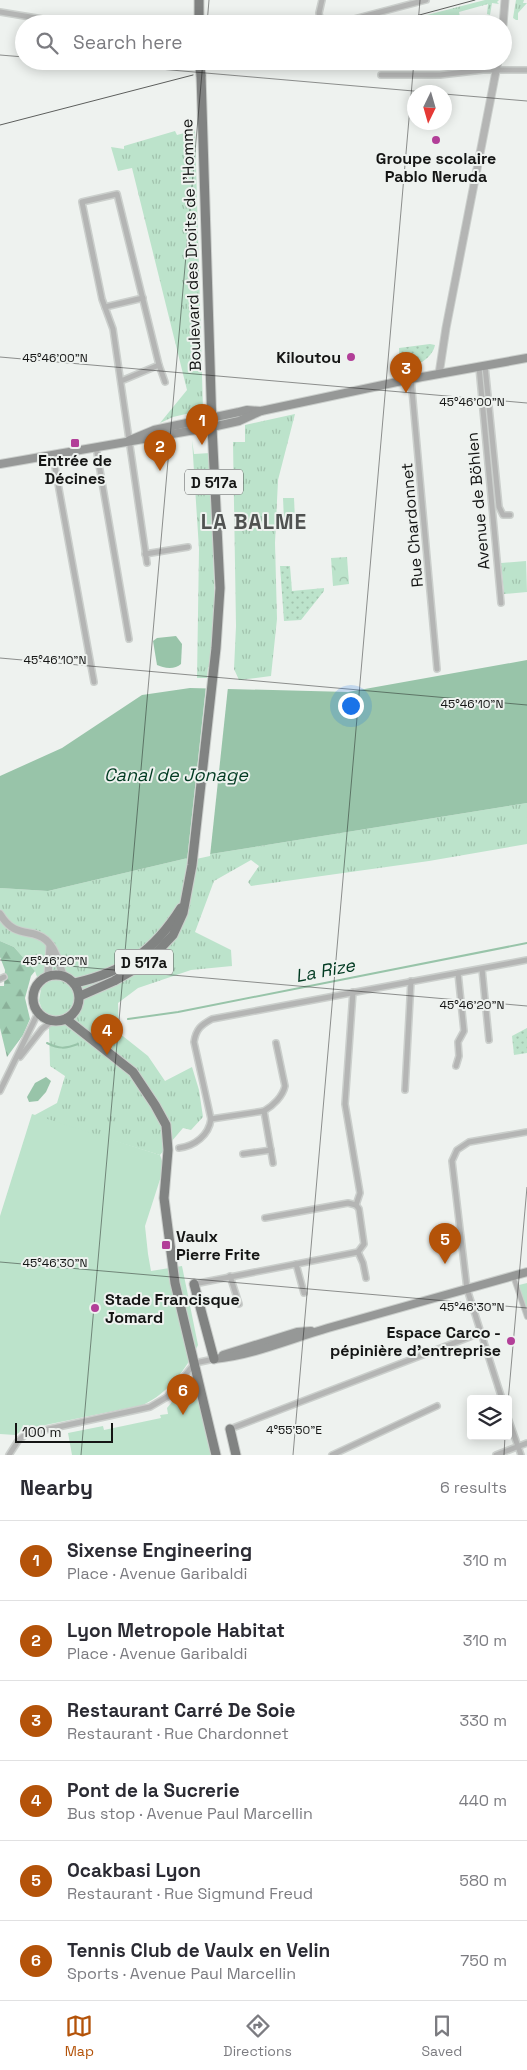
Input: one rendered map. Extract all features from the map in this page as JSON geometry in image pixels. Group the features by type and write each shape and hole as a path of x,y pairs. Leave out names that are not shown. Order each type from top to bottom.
{"main road":[{"path":"199,0 200,15"},
{"name":"Boulevard des Droits de l'Homme","path":"201,70 212,423"},
{"path":"0,464 53,456 130,440 154,430 212,423 248,410 261,411 411,379 527,358"},
{"name":"D 517a","path":"80,996 114,981 140,966 158,952 173,935 180,922 190,878 214,667 220,588 212,423"},
{"name":"D 517a","path":"75,983 116,968 140,956 157,942 184,904"},
{"path":"48,975 63,975 75,983 80,996 76,1011 66,1019 52,1021 38,1013 34,1005 33,991 38,983 48,975"},
{"path":"66,1019 133,1072 166,1125 168,1150 164,1198 175,1283 216,1455"},
{"path":"194,1284 214,1359 234,1357 300,1338 322,1329 527,1272"},
{"path":"230,1430 236,1455"}],"street":[{"path":"319,15 322,0"},
{"path":"399,0 401,6"},
{"path":"368,15 426,0"},
{"path":"504,15 505,0"},
{"path":"506,15 510,0"},
{"path":"0,12 18,15"},
{"path":"381,75 440,75 496,70 527,70"},
{"path":"439,374 446,328 496,70"},
{"path":"147,564 113,329 106,308 82,202 117,194 159,365 165,382"},
{"path":"106,308 143,298"},
{"path":"122,381 159,365"},
{"path":"482,366 499,507 503,515 510,515"},
{"name":"Avenue de Böhlen","path":"482,366 501,603"},
{"name":"Rue Chardonnet","path":"411,379 438,669"},
{"path":"96,447 129,638"},
{"path":"53,456 94,682"},
{"path":"146,554 188,547"},
{"path":"0,914 11,927 26,934 41,937 50,946 63,975"},
{"path":"48,975 50,946"},
{"path":"179,1148 193,1143 207,1133 211,1119 194,1042 195,1033 201,1025 212,1019 527,960"},
{"path":"482,969 490,1040"},
{"path":"456,1066 459,1056 458,1042 464,1031 458,973"},
{"path":"405,1090 411,981"},
{"path":"353,992 345,1104 360,1193 356,1205"},
{"path":"0,1091 38,1013"},
{"path":"14,1065 42,1029 52,1021"},
{"path":"211,1119 264,1111 284,1091 276,1043"},
{"path":"264,1111 273,1163"},
{"path":"501,1395 467,1289 452,1161 457,1150 469,1142 527,1132"},
{"path":"242,1154 271,1150"},
{"path":"194,1284 358,1252 364,1244 359,1209 356,1205 348,1203 265,1218"},
{"path":"358,1252 363,1263 366,1278"},
{"path":"296,1264 304,1293"},
{"path":"230,1276 240,1304"},
{"path":"514,1276 527,1316"},
{"path":"230,1430 480,1333"},
{"path":"9,1455 18,1440 26,1434 137,1411 157,1404 167,1397 195,1363 214,1359"},
{"path":"332,1455 437,1406"},
{"path":"512,1430 521,1455"},
{"path":"496,1455 527,1442"}],"green space":[{"path":"485,0 499,0 497,2 499,4 492,3 490,15 487,14 488,4 459,12 460,15 427,15"},
{"path":"516,0 524,0 523,3 527,3 518,13 518,20 513,18"},
{"path":"195,130 203,410 173,417 160,423 187,390 132,168 118,171 111,147 124,149 124,146 175,131 177,135"},
{"path":"435,345 426,359 416,365 400,370 399,348"},
{"path":"295,414 278,480 275,543 277,619 271,676 239,680 234,669 236,626 233,442 245,442 245,425"},
{"path":"192,440 194,454 210,453 215,610 211,667 208,667 207,678 197,678 199,549"},
{"path":"283,498 294,498 295,520 284,520"},
{"path":"347,557 349,584 333,586 331,558"},
{"path":"526,561 527,592 504,594 501,563"},
{"path":"280,566 290,566 292,591 324,588 324,591 301,620 284,621"},
{"path":"527,803 527,844 429,861 251,886 248,882 259,866 251,860 214,881 195,932 231,950 232,966 191,970 138,988 118,1003 119,1033 148,1056 165,1081 192,1067 199,1090 203,1117 191,1130 183,1128 160,1155 33,1116 57,1103 65,1076 50,1066 49,1029 39,1001 41,989 35,971 14,947 0,941 0,888 48,891 192,857"},
{"path":"0,941 14,947 35,971 31,976 25,998 30,1019 23,1035 7,1057 0,1028 0,986 4,986 5,970 0,957"},
{"path":"527,1028 527,1053 514,1055 512,1036"},
{"name":"Stade Francisque Jomard","path":"32,1114 160,1155 164,1167 145,1226 151,1271 182,1266 198,1345 188,1363 175,1380 160,1394 143,1405 26,1429 15,1435 0,1434 0,1216"},
{"path":"527,1283 527,1311 519,1285"},
{"path":"194,1375 211,1455 72,1455 68,1433 103,1426 104,1430 161,1418 160,1415 168,1414 167,1408"}],"water":[{"path":"176,636 182,644 181,664 172,668 157,665 153,641 157,638"},
{"name":"Canal de Jonage","path":"527,660 527,803 192,857 48,891 0,888 0,776 62,748 142,695 190,688 348,692"},
{"path":"46,1077 51,1081 46,1092 38,1101 29,1102 27,1097 35,1083"}],"pier":[{"path":"206,686 228,687 210,856 187,861"}],"waterway":[{"name":"La Rize","path":"128,1019 178,1012 527,943"},
{"name":"La Rize","path":"47,1043 62,1048 78,1044"}],"tram line":[{"path":"419,15 475,0"},
{"path":"0,125 193,75"}],"place":[{"name":"Groupe scolaire Pablo Neruda","path":"436,140"},
{"name":"Kiloutou","path":"351,357"},
{"name":"Restaurant Carré De Soie","path":"406,393"},
{"name":"Entrée de Décines","path":"75,443"},
{"name":"Sixense Engineering","path":"202,445"},
{"name":"Lyon Metropole Habitat","path":"160,471"},
{"name":"Pont de la Sucrerie","path":"107,1055"},
{"name":"Vaulx Pierre Frite","path":"166,1245"},
{"name":"Ocakbasi Lyon","path":"445,1264"},
{"name":"Stade Francisque Jomard","path":"95,1308"},
{"name":"Espace Carco - pépinière d'entreprise","path":"511,1341"},
{"name":"Tennis Club de Vaulx en Velin","path":"183,1415"}],"district":[{"name":"LA BALME","path":"254,521"}]}
